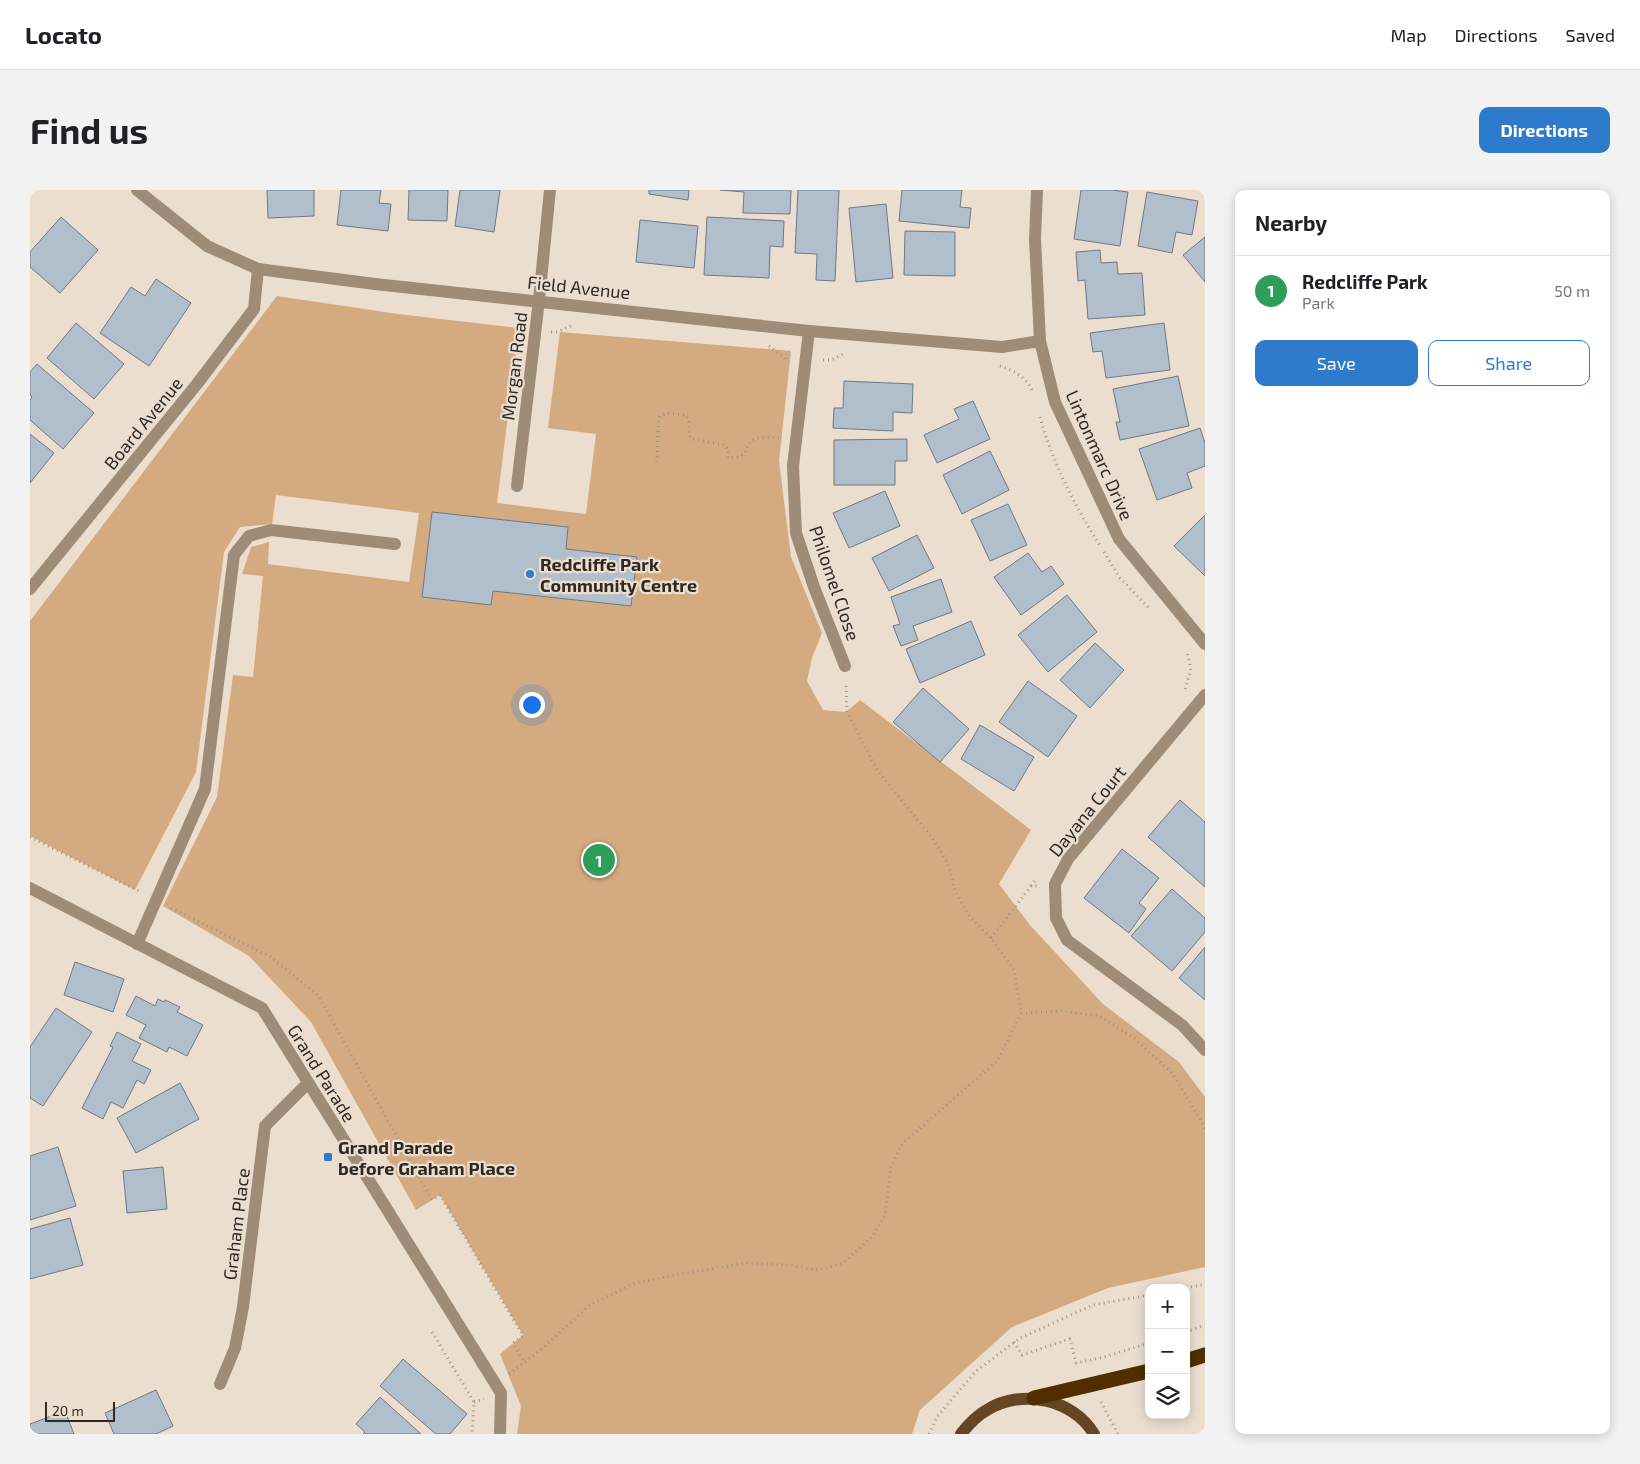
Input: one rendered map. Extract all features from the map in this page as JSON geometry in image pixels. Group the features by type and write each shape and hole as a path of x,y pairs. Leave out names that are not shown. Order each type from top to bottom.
{"highway":[{"path":"1190,1360 1205,1355"},
{"path":"1034,1398 1145,1372"}],"main road":[{"path":"961,1434 970,1423 986,1410 1001,1403 1017,1399 1034,1398 1050,1401 1065,1407 1080,1416 1094,1434"}],"street":[{"name":"Field Avenue","path":"137,190 207,246 258,268 375,284 539,300 809,331 1002,347 1040,341"},
{"name":"Morgan Road","path":"517,486 536,330 550,190"},
{"name":"Lintonmarc Drive","path":"1037,190 1035,239 1040,341 1054,402 1119,539 1205,644"},
{"name":"Board Avenue","path":"30,589 197,384 254,309 258,268"},
{"name":"Philomel Close","path":"809,331 793,466 796,533 845,666"},
{"path":"137,944 205,789 234,555 249,536 271,530 396,544"},
{"name":"Dayana Court","path":"1205,695 1068,859 1055,884 1056,918 1067,940 1182,1025 1205,1050"},
{"name":"Grand Parade","path":"30,888 262,1008 502,1393"},
{"name":"Graham Place","path":"220,1384 235,1348 243,1307 265,1126 308,1083"},
{"path":"500,1434 502,1393"}],"path":[{"path":"536,330 557,332 578,323"},
{"path":"763,342 785,358 832,360 845,352 852,351"},
{"path":"785,358 787,366"},
{"path":"995,365 1011,369 1022,377 1033,393"},
{"path":"1038,410 1061,475 1086,524 1120,578 1152,611"},
{"path":"657,462 660,416 667,413 686,415 690,421 689,435 691,439 725,445 728,450 728,458 740,458 753,440 758,438 781,438"},
{"path":"1179,696 1185,689 1191,670 1187,650 1183,644"},
{"path":"502,1393 508,1375 590,1305 635,1283 746,1263 818,1270 843,1263 872,1237 885,1215 891,1167 902,1144 998,1060 1021,1013 1014,970 991,938 970,917 955,891 947,862 933,839 877,770 846,712 845,666"},
{"path":"30,837 140,892"},
{"path":"991,938 1037,879"},
{"path":"1031,886 1055,884"},
{"path":"174,909 269,956 318,995 432,1200 440,1195 523,1336 513,1343 524,1362"},
{"path":"1021,1013 1061,1011 1099,1016 1134,1038 1172,1073 1203,1124 1205,1131"},
{"path":"1190,1287 1205,1284"},
{"path":"929,1434 937,1417 976,1371 1020,1338 1093,1305 1145,1296"},
{"path":"1190,1331 1205,1325"},
{"path":"432,1332 474,1402 472,1434"},
{"path":"1014,1342 1022,1355 1070,1340 1076,1363 1145,1343"}],"shaded area":[{"path":"277,296 398,314 519,328 497,503 586,514 596,434 548,428 560,332 791,351 779,461 791,557 822,633 812,658 807,681 823,710 846,712 860,700 1031,830 999,884 1030,925 1103,1004 1179,1062 1205,1097 1205,1267 1108,1288 1012,1327 920,1410 912,1434 517,1434 521,1406 500,1354 523,1335 440,1195 416,1210 311,1022 249,956 163,906 217,797 233,675 253,677 263,576 242,574 251,547 269,542 268,564 409,582 419,513 276,495 272,524 240,527 224,552 196,772 135,890 30,836 30,621"}],"building":[{"path":"267,190 314,190 314,216 268,218"},
{"path":"341,190 381,190 379,203 391,204 388,231 337,225"},
{"path":"409,190 448,190 447,221 408,220"},
{"path":"460,190 500,190 494,232 455,226"},
{"path":"649,190 689,190 688,200 649,194"},
{"path":"720,190 791,190 790,214 743,213 744,192"},
{"path":"798,190 839,190 835,281 816,280 817,254 795,253"},
{"path":"902,190 962,190 960,207 971,208 969,228 899,221"},
{"path":"1081,190 1128,192 1120,246 1074,239"},
{"path":"1147,192 1198,201 1192,235 1176,232 1172,253 1138,246"},
{"path":"886,204 893,278 856,282 849,208"},
{"path":"61,217 98,250 60,293 30,267 30,252"},
{"path":"707,217 784,221 783,247 770,246 769,278 704,275"},
{"path":"640,220 698,226 694,268 636,262"},
{"path":"905,231 955,232 955,276 904,275"},
{"path":"1205,237 1205,282 1183,255"},
{"path":"1100,250 1101,263 1117,262 1118,274 1142,273 1145,315 1088,319 1085,280 1078,281 1076,252"},
{"path":"156,279 191,303 149,366 100,333 131,287 145,296"},
{"path":"76,323 124,364 94,399 47,358"},
{"path":"1164,323 1170,370 1106,378 1102,351 1093,352 1090,333"},
{"path":"37,364 94,413 63,449 30,420 30,400 32,397 30,395 30,372"},
{"path":"1178,376 1189,426 1120,440 1116,422 1120,422 1113,389"},
{"path":"844,381 913,384 912,413 893,412 893,431 833,428 834,408 843,408"},
{"path":"973,401 990,439 937,463 924,435 959,419 954,409"},
{"path":"1200,428 1205,443 1205,466 1187,473 1192,488 1157,500 1139,449"},
{"path":"30,434 54,453 30,483"},
{"path":"907,439 907,461 895,461 895,485 834,485 834,440"},
{"path":"990,451 1009,490 962,514 943,475"},
{"path":"885,491 900,526 849,548 833,513"},
{"path":"1008,504 1027,545 990,561 971,520"},
{"name":"Redcliffe Park Community Centre","path":"432,512 568,527 566,549 637,557 631,606 493,591 491,605 422,597"},
{"path":"1205,515 1205,576 1174,546"},
{"path":"917,535 934,568 889,591 872,558"},
{"path":"1028,553 1042,572 1051,566 1064,584 1021,615 994,577"},
{"path":"941,579 952,612 913,626 918,640 901,646 893,626 900,624 891,597"},
{"path":"1067,595 1097,632 1048,672 1018,635"},
{"path":"971,621 985,655 920,683 906,649"},
{"path":"1095,643 1124,670 1090,708 1060,680"},
{"path":"1028,681 1077,716 1048,757 999,722"},
{"path":"923,688 969,729 940,762 893,722"},
{"path":"980,725 1034,757 1014,791 961,759"},
{"path":"1180,800 1205,822 1205,887 1148,837"},
{"path":"1122,849 1159,878 1139,903 1146,909 1129,933 1084,898"},
{"path":"1172,889 1205,918 1205,932 1172,971 1131,936"},
{"path":"1205,947 1205,1000 1179,978"},
{"path":"75,962 124,979 113,1012 64,995"},
{"path":"136,996 155,1006 158,999 164,1002 165,1000 180,1007 177,1012 203,1025 187,1056 169,1047 167,1052 139,1038 146,1025 126,1015"},
{"path":"56,1008 92,1032 43,1106 30,1098 30,1047"},
{"path":"117,1032 141,1044 132,1061 151,1070 144,1084 137,1080 123,1108 111,1102 103,1119 82,1108 113,1047 110,1046"},
{"path":"180,1083 199,1119 136,1153 117,1118"},
{"path":"58,1147 76,1206 30,1220 30,1156"},
{"path":"163,1167 167,1209 127,1213 123,1171"},
{"path":"70,1218 83,1265 30,1279 30,1229"},
{"path":"403,1359 467,1414 450,1434 436,1434 380,1386"},
{"path":"156,1390 173,1426 156,1434 114,1434 105,1413"},
{"path":"380,1397 421,1434 363,1434 365,1432 356,1424"},
{"path":"65,1411 74,1434 30,1434 30,1424"}],"place":[{"name":"Redcliffe Park Community Centre","path":"530,574"},
{"name":"Redcliffe Park","path":"599,860"},
{"name":"Grand Parade before Graham Place","path":"328,1157"}]}
